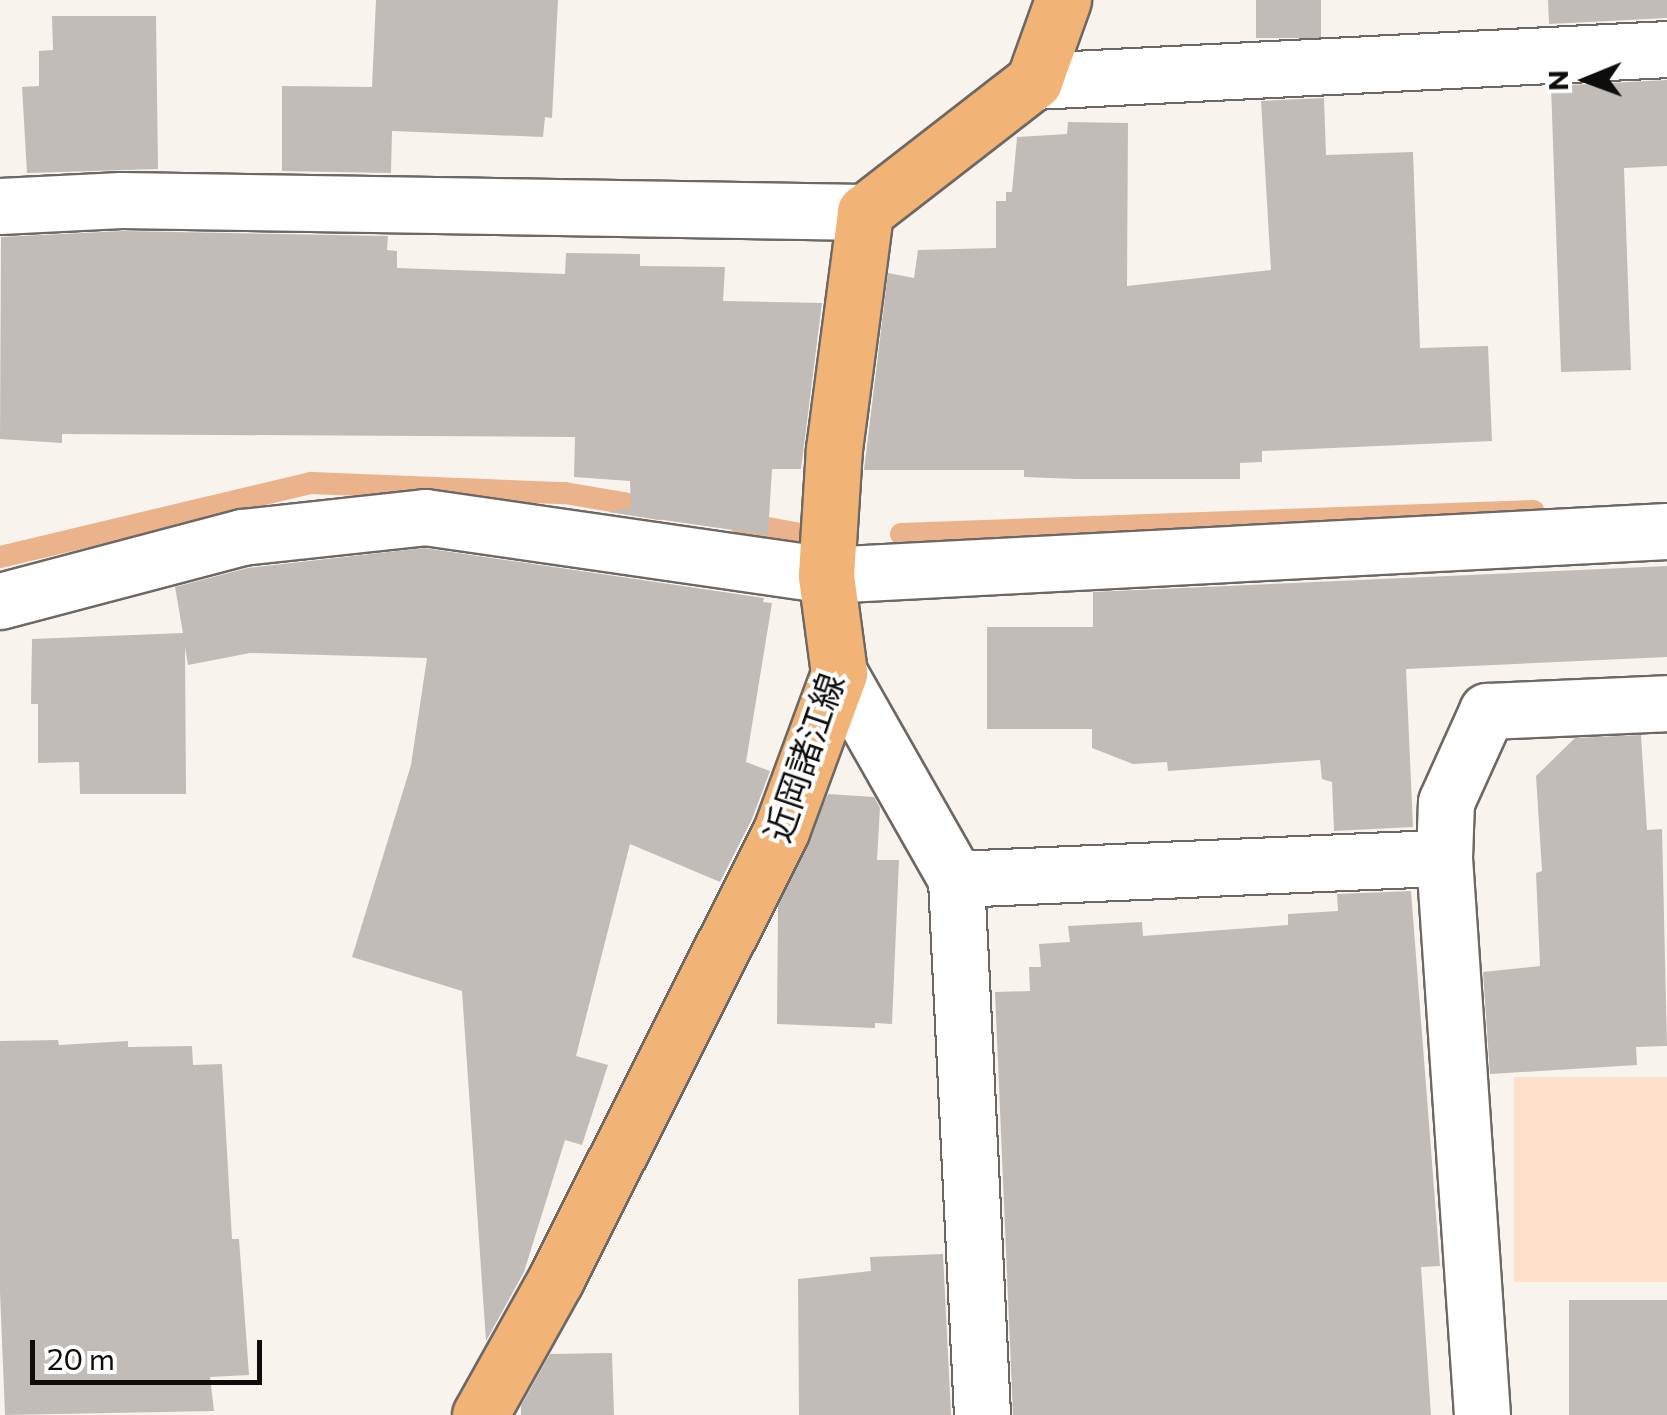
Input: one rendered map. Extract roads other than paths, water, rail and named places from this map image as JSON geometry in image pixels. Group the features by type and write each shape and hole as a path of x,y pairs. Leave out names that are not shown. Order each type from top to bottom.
{"main road":[{"path":"864,212 1034,82 1063,0"},
{"name":"近岡諸江線","path":"480,1415 556,1279 781,831 839,672 826,575 834,449 864,212"}],"street":[{"path":"1034,82 1667,49"},
{"path":"0,206 121,200 864,212"},
{"path":"0,602 242,537 426,517 826,575 1667,531"},
{"path":"839,672 956,879 982,1415"},
{"path":"1482,1415 1444,858 1446,802 1487,711 1667,703"},
{"path":"956,879 1444,858"}],"waterway":[{"path":"0,557 311,483 565,493 659,509"},
{"path":"901,534 1534,511"},
{"path":"740,523 806,535"}]}
